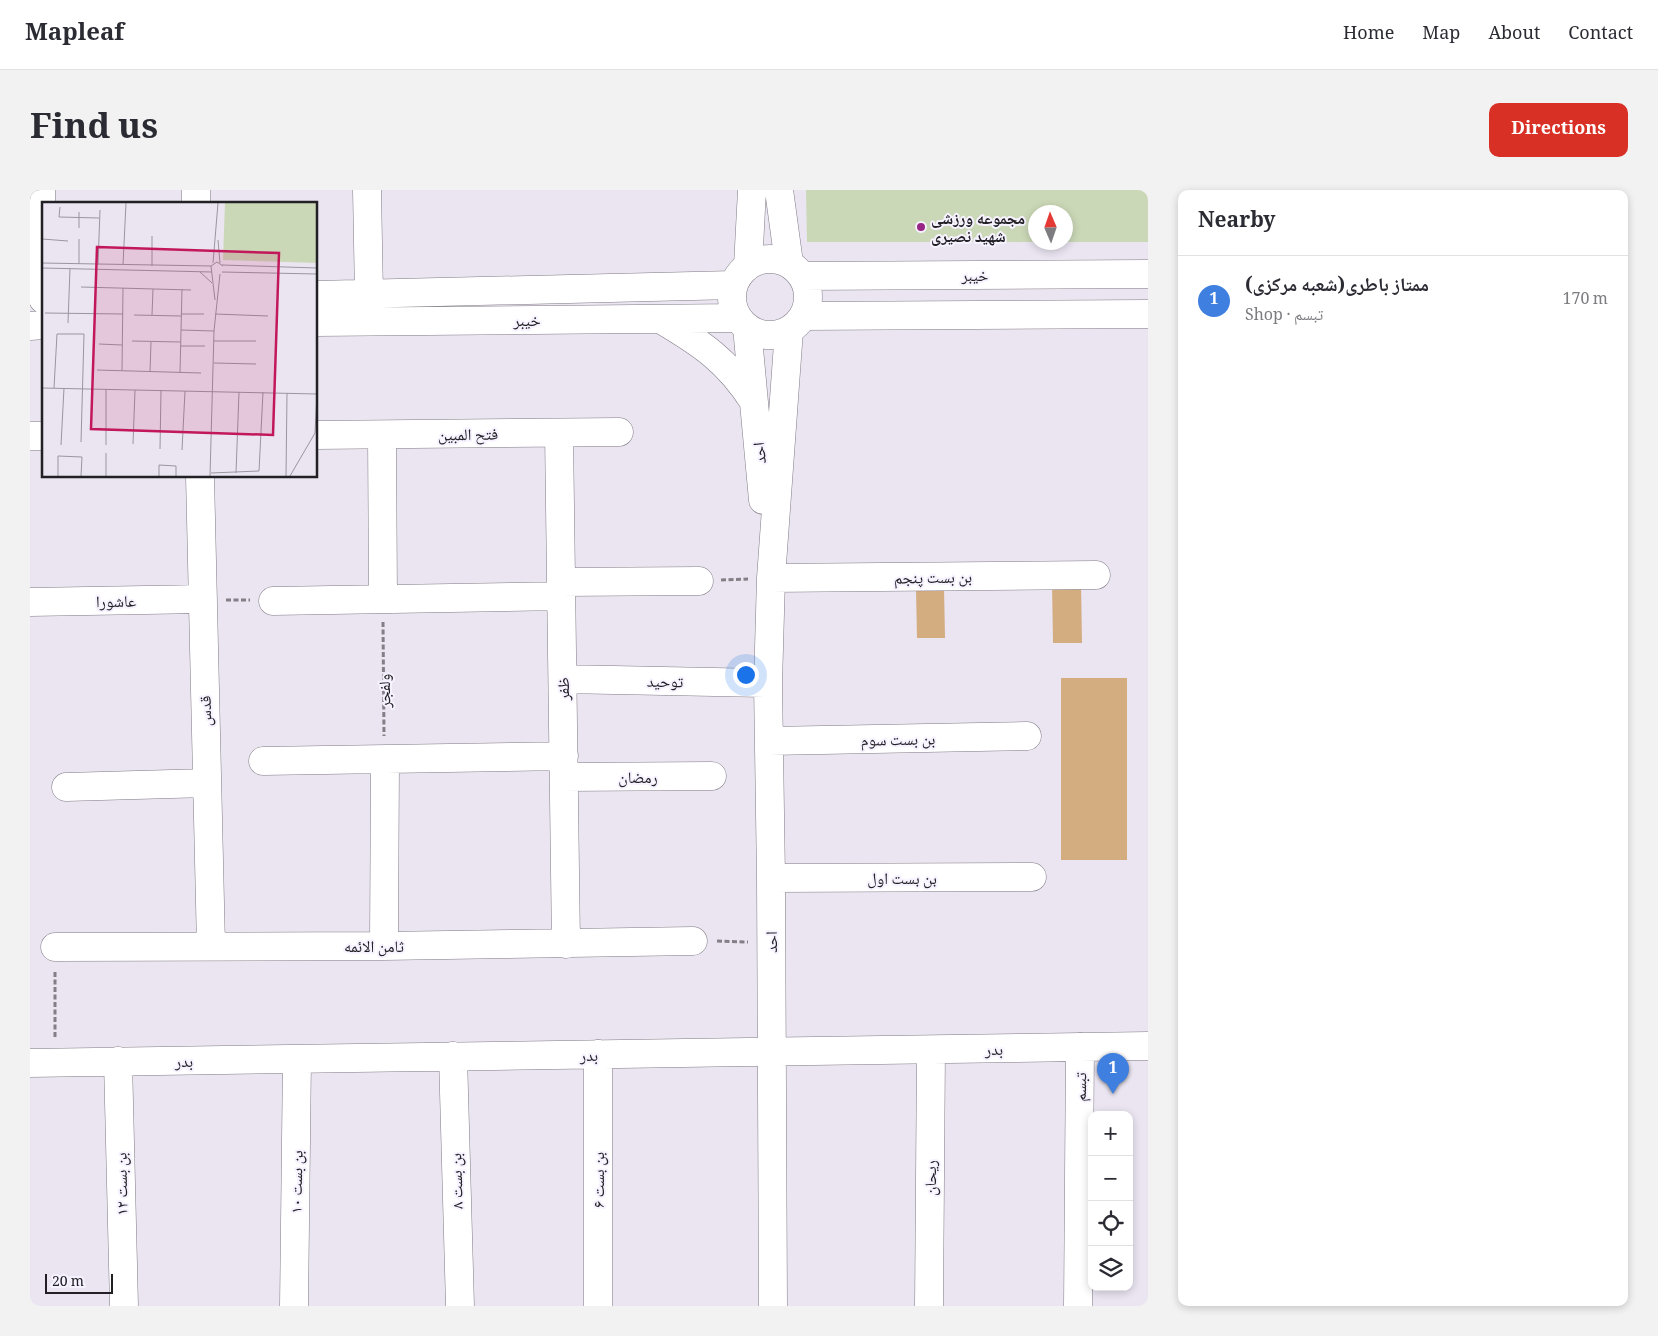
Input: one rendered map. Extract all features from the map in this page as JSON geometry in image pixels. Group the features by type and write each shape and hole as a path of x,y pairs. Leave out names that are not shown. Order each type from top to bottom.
{"street":[{"path":"30,326 40,305 41,190"},
{"path":"367,190 369,295"},
{"path":"752,190 741,275 732,302 742,322 760,334 774,335 796,323 1148,314"},
{"path":"779,190 796,270 809,296 796,323"},
{"path":"741,275 768,258 796,270"},
{"name":"خیبر","path":"796,270 1148,274"},
{"name":"خیبر","path":"318,296 369,295 741,275"},
{"path":"659,318 699,341 717,356 730,368 754,403"},
{"name":"خیبر","path":"318,322 659,318 742,322"},
{"name":"احد","path":"742,322 754,403 771,578"},
{"name":"احد","path":"773,1306 770,741 768,683 771,578 796,323"},
{"name":"فتح المبین","path":"318,436 619,432"},
{"name":"ظفر","path":"559,434 566,944"},
{"path":"382,435 382,599"},
{"name":"قدس","path":"200,478 211,946"},
{"name":"بن بست پنجم","path":"771,578 1096,575"},
{"path":"273,601 382,599 699,581"},
{"name":"عاشورا","path":"30,602 203,599"},
{"name":"توحید","path":"562,679 768,683"},
{"name":"بن بست سوم","path":"770,741 1027,736"},
{"path":"384,946 385,760"},
{"name":"رمضان","path":"263,761 385,760 564,767 712,776"},
{"path":"66,787 207,783"},
{"name":"بن بست اول","path":"771,878 1032,877"},
{"name":"ثامن الائمه","path":"55,946 384,946 693,941"},
{"name":"بدر","path":"43,1063 1148,1046"},
{"name":"تبسم","path":"1078,1306 1080,1047"},
{"name":"ریحان","path":"929,1306 931,1050"},
{"name":"بن بست ۶","path":"598,1054 598,1306"},
{"name":"بن بست ۸","path":"453,1056 460,1306"},
{"name":"بن بست ۱۰","path":"294,1306 297,1059"},
{"name":"بن بست ۱۲","path":"118,1061 124,1306"}],"path":[{"path":"699,581 771,578"},
{"path":"203,599 273,601"},
{"name":"ولفجر","path":"382,599 385,760"},
{"path":"693,941 771,942"},
{"path":"43,1063 55,946"}],"green space":[{"name":"مجموعه ورزشی شهید نصیری","path":"806,190 1148,190 1148,242 1073,242 1073,205 1028,205 1028,242 807,242"}],"building":[{"path":"1081,582 1082,643 1053,643 1052,583"},
{"path":"944,587 945,638 917,638 916,588"},
{"path":"1061,678 1127,678 1127,860 1061,860"}],"place":[{"name":"مجموعه ورزشی شهید نصیری","path":"921,227"},
{"name":"ممتاز باطری(شعبه مرکزی)","path":"1113,1094"}]}
